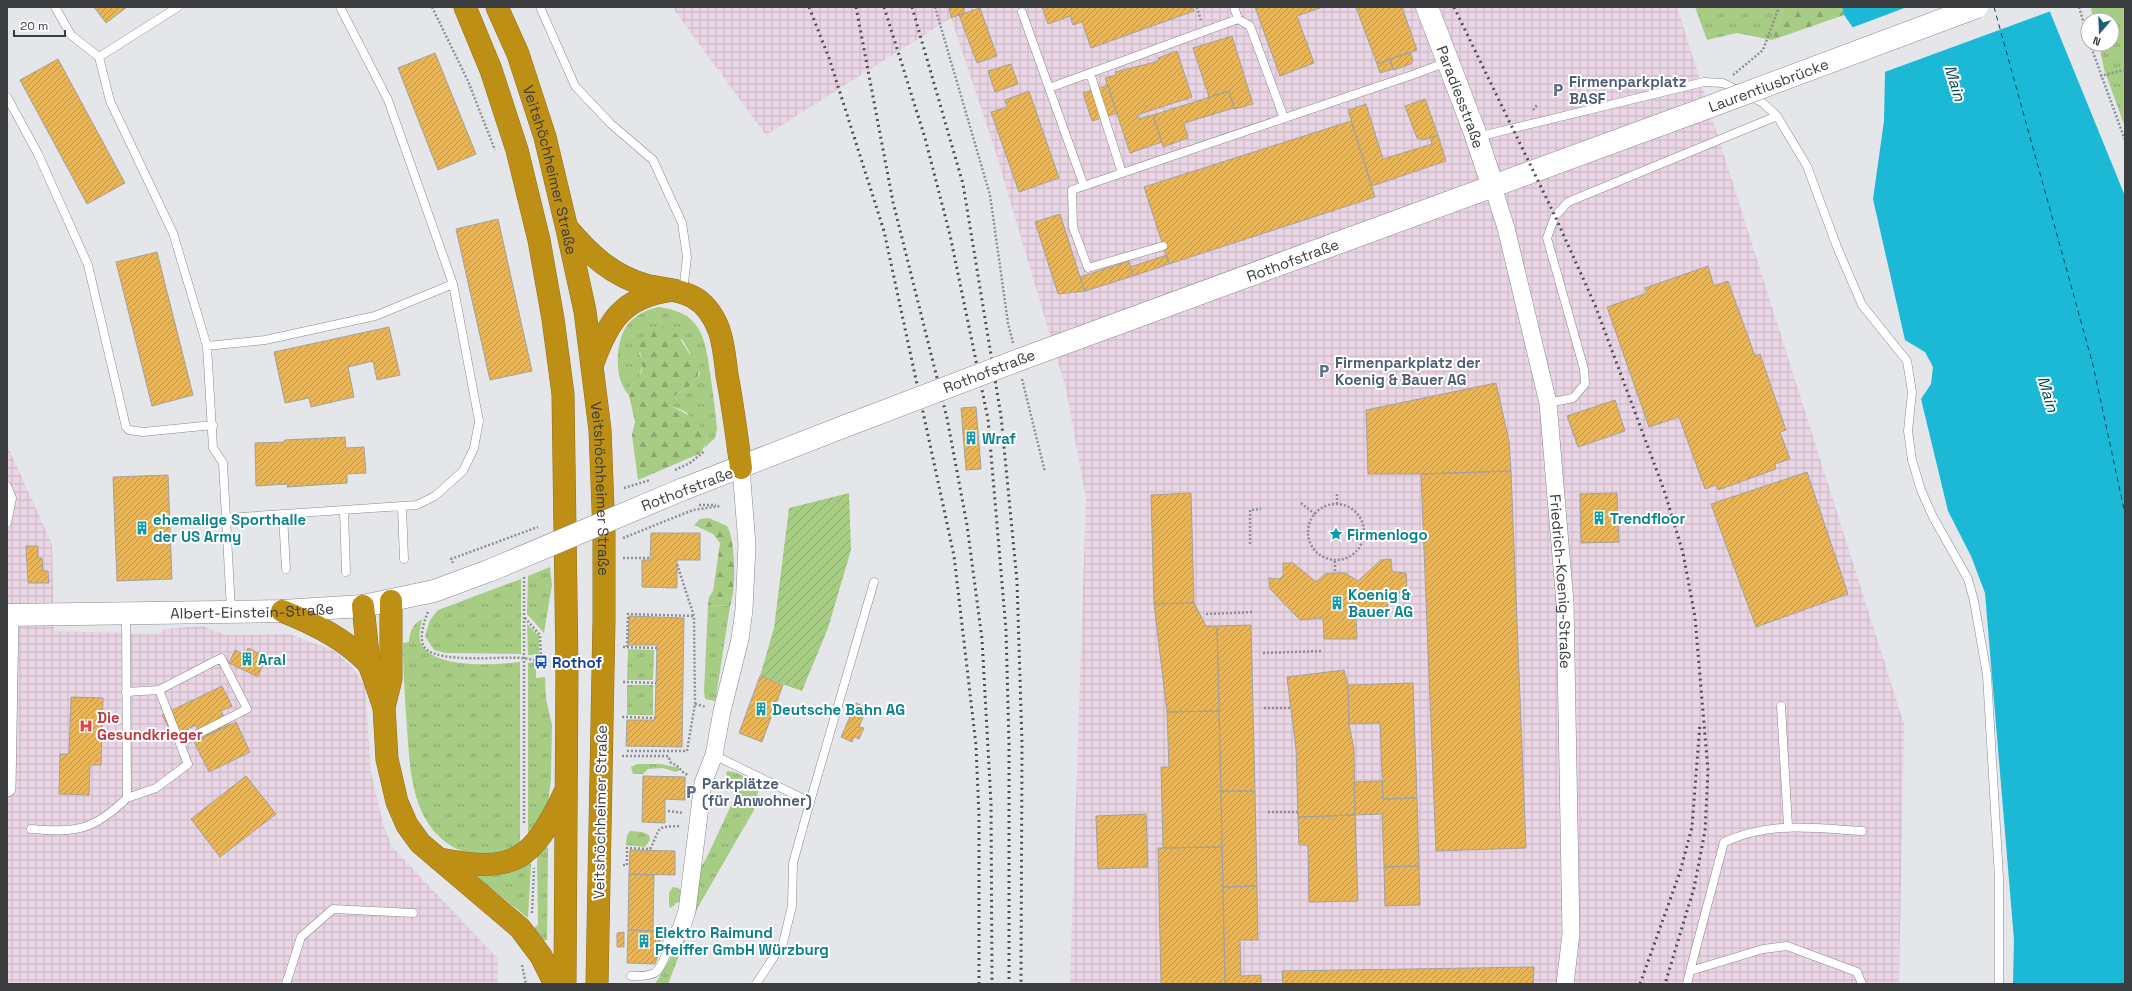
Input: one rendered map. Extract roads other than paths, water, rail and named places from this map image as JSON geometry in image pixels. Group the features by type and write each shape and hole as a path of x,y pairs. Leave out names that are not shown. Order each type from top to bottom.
{"highway":[{"name":"Veitshöchheimer Straße","path":"465,7 491,70 518,150 539,240 553,319 563,394 567,594 565,984"},
{"name":"Veitshöchheimer Straße","path":"497,7 518,54 545,137 585,311 600,430 604,534 597,984"},
{"path":"567,229 596,259 610,269 645,284 694,298 705,306 712,316 719,331 736,426 741,468"},
{"path":"592,366 600,342 616,316 627,306 640,298 654,293 677,292"},
{"path":"384,707 391,679 391,602"},
{"path":"363,606 369,664 384,707 387,759 390,780 397,802 407,825 420,843 522,931 541,956 555,984"},
{"path":"282,611 323,629 358,652 369,664"},
{"path":"438,859 479,866 509,861 526,852 538,841 546,829 567,788"}],"main road":[{"name":"Paradiesstraße","path":"1427,7 1476,137 1493,187"},
{"name":"Laurentiusbrücke","path":"1493,187 1977,7"},
{"name":"Rothofstraße","path":"491,570 680,489 741,468 1020,359 1493,187"},
{"name":"Albert-Einstein-Straße","path":"8,615 282,611 363,606 391,602 434,591 491,570"}],"street":[{"name":"Friedrich-Koenig-Straße","path":"1493,187 1506,228 1548,403 1565,603 1571,934 1565,984"},
{"path":"671,945 681,929 687,911 697,825 703,796 703,783 714,755 722,711 740,639 747,585 747,545 741,468"},
{"path":"7,788 8,615"}],"lane":[{"path":"55,7 71,35 99,57 110,101 173,233 207,346 214,448 223,464 232,612"},
{"path":"99,57 178,7"},
{"path":"226,518 402,507 417,504 435,496 463,471 474,448 479,421 452,284 388,100 340,7"},
{"path":"540,7 575,86 611,124 653,160 682,223 687,257 677,292"},
{"path":"1234,7 1238,19 1250,26 1284,118"},
{"path":"1022,12 1084,186"},
{"path":"1049,88 1238,19"},
{"path":"1163,246 1088,268 1073,227 1072,190 1448,62"},
{"path":"1090,73 1122,173"},
{"path":"1476,137 1704,82 1723,83 1763,103 1777,116 1807,166 1837,247 1862,305 1907,361 1912,392 1908,431 1912,460 1921,490 1933,517 1968,579 1974,601 1987,675 1992,747 1999,878 1999,984"},
{"path":"7,98 38,154 88,265 126,427 130,430 144,432 212,425"},
{"path":"1548,403 1573,398 1585,384 1584,369 1548,238 1555,216 1568,202 1777,116"},
{"path":"207,346 265,340 375,316 452,284"},
{"path":"7,486 12,498 7,523"},
{"path":"402,507 404,559"},
{"path":"344,511 346,572"},
{"path":"283,515 286,569"},
{"path":"756,984 783,943 792,906 793,863 874,582"},
{"path":"126,613 127,798"},
{"path":"126,692 159,690 221,658 247,708 180,743"},
{"path":"32,829 62,832 93,825 112,813 127,798 156,788 188,764 159,690"},
{"path":"1781,706 1788,826"},
{"path":"714,755 810,802"},
{"path":"1687,984 1724,842 1745,833 1788,826 1862,832"},
{"path":"286,984 301,937 333,909 413,913"},
{"path":"650,984 671,945"},
{"path":"1690,971 1763,949 1787,946 1856,972 1862,984"},
{"path":"631,976 650,976 657,973"}],"water":[{"name":"Main","path":"1842,7 2048,7 2125,196 2125,984 2013,984 2014,940 1985,593 1971,556 1948,511 1921,399 1931,384 1933,367 1925,352 1905,340 1873,199 1884,121 1885,73 1844,15"}],"railway":[{"path":"809,7 829,58 884,231 954,556 976,745 979,816 979,984"},
{"path":"856,7 893,202 947,418 967,525 982,639 991,803 992,984"},
{"path":"884,7 925,138 950,235 988,419 1006,630 1009,744 1009,984"},
{"path":"912,7 963,184 1001,416 1017,581 1022,743 1021,984"},
{"path":"1454,7 1555,216 1595,305 1664,490 1683,553 1695,617 1708,771 1705,831 1694,888 1665,984"},
{"path":"1640,984 1680,872 1692,827 1700,723"}],"place":[{"name":"Firmenparkplatz BASF","path":"1558,90"},
{"name":"Firmenparkplatz der Koenig & Bauer AG","path":"1324,371"},
{"name":"Wraf","path":"971,438"},
{"name":"Trendfloor","path":"1599,518"},
{"name":"ehemalige Sporthalle der US Army","path":"142,528"},
{"name":"Firmenlogo","path":"1336,534"},
{"name":"Koenig & Bauer AG","path":"1337,603"},
{"name":"Aral","path":"247,659"},
{"name":"Rothof","path":"541,662"},
{"name":"Deutsche Bahn AG","path":"761,709"},
{"name":"Die Gesundkrieger","path":"86,726"},
{"name":"Parkplätze (für Anwohner)","path":"691,792"},
{"name":"Elektro Raimund Pfeiffer GmbH Würzburg","path":"644,941"}]}
